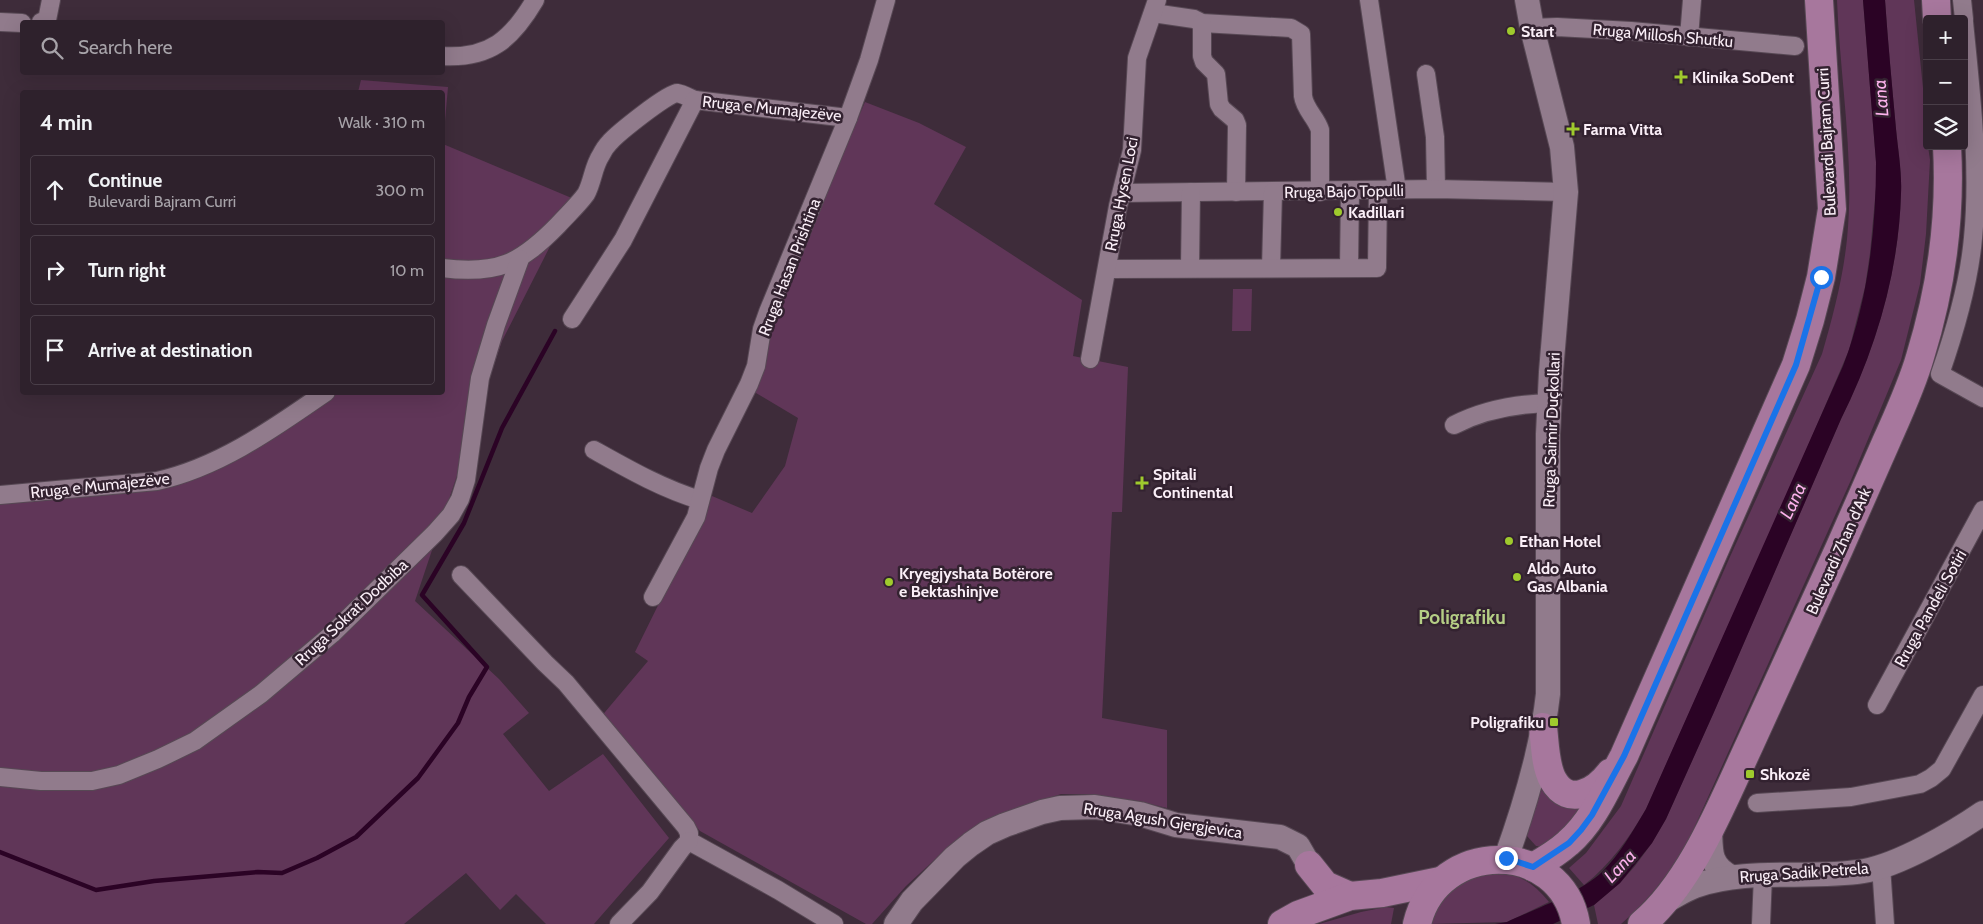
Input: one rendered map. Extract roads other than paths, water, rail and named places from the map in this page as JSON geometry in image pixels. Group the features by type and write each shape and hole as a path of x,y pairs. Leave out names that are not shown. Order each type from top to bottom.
{"main road":[{"name":"Rruga Saimir Duçkollari","path":"1506,858 1521,814 1547,706 1549,679 1549,403 1566,192 1562,147 1532,28 1527,0"},
{"name":"Bulevardi Bajram Curri","path":"1542,874 1592,815 1624,756 1796,365 1816,294 1832,209 1819,0"},
{"path":"1936,0 1937,15"},
{"name":"Bulevardi Zhan d'Ark","path":"1642,924 1664,902 1685,874 1710,827 1802,631 1897,416 1920,358 1936,294 1945,235 1947,150"},
{"path":"1543,727 1553,780 1558,786 1571,794 1590,792 1595,789 1624,756"},
{"name":"Rruga Agush Gjergjevica","path":"896,924 912,901 955,857 971,844 987,833 1005,825 1060,808 1095,806 1140,814 1176,825 1280,837 1298,846 1310,865"},
{"name":"Rruga Sadik Petrela","path":"1664,902 1693,887 1731,877 1850,872 1881,866 1933,843 1983,813"},
{"name":"Rruga Sadik Petrela","path":"1710,827 1713,860 1718,869 1731,877"},
{"path":"1290,920 1350,896 1382,893 1440,881 1464,866 1477,861 1506,858 1542,874 1566,898 1576,924"},
{"path":"1310,865 1325,884 1350,896"},
{"path":"1290,920 1306,892 1310,865"},
{"path":"1420,916 1440,881"}],"street":[{"path":"47,20 51,0"},
{"path":"445,56 473,54 491,49 510,36 535,0"},
{"name":"Rruga e Mumajezëve","path":"445,268 483,270 499,267 520,259 550,234 585,194 592,180 594,168 609,143 645,113 672,95 678,93 695,100 848,118 866,69 886,0"},
{"path":"1369,0 1397,190"},
{"path":"1689,37 1692,0"},
{"path":"1962,0 1964,15"},
{"path":"1155,7 1202,23 1291,28 1301,34 1304,104 1318,123 1320,130 1320,192"},
{"name":"Rruga Hysen Loci","path":"1090,359 1132,150 1137,58 1155,7"},
{"path":"0,22 20,23"},
{"path":"1202,23 1202,56 1204,62 1216,74 1219,104 1222,110 1235,120 1237,125 1236,192"},
{"name":"Rruga Millosh Shutku","path":"1532,28 1565,27 1795,46"},
{"path":"1967,60 1976,192 1973,239 1961,301 1940,374 1983,398"},
{"path":"1426,74 1435,137 1436,189"},
{"path":"572,320 623,240 695,100"},
{"name":"Rruga Hasan Prishtina","path":"653,597 696,517 716,450 752,375 762,329 768,312 848,118"},
{"name":"Rruga Bajo Topulli","path":"1122,194 1436,189 1566,192"},
{"path":"1107,269 1377,268 1378,190"},
{"path":"1348,268 1350,191"},
{"path":"1190,268 1191,192"},
{"path":"1271,268 1273,192"},
{"name":"Rruga Sokrat Dodbiba","path":"0,777 92,781 119,775 195,741 261,694 332,634 428,539 450,515 460,499 466,480 480,378 520,259"},
{"name":"Rruga e Mumajezëve","path":"0,495 157,481 180,476 202,468 233,451 322,395"},
{"path":"1454,425 1490,411 1524,404 1549,403"},
{"path":"594,450 635,473 683,495 700,500"},
{"name":"Rruga Pandeli Sotiri","path":"1877,705 1983,510"},
{"path":"461,574 545,664 566,683 689,833 689,841 650,892 619,924"},
{"path":"1757,803 1851,797 1920,784 1942,769 1983,695"},
{"path":"689,841 778,890 834,924"},
{"path":"1881,866 1885,924"},
{"path":"1761,924 1763,875"}],"water":[{"name":"Lana","path":"1863,0 1885,0 1901,185 1896,251 1883,309 1865,365 1714,712 1666,819 1652,843 1620,883 1594,905 1553,924 1495,924 1507,922 1544,906 1570,894 1593,880 1609,865 1631,834 1646,809 1843,366 1859,316 1869,266 1876,188 1876,162"}],"waterway":[{"path":"0,852 96,890 154,881 258,872 282,873 317,858 356,837 418,778 458,723 469,697 487,667 422,595 464,523 502,428 555,331"}],"place":[{"name":"Start","path":"1511,31"},
{"name":"Klinika SoDent","path":"1681,77"},
{"name":"Farma Vitta","path":"1573,129"},
{"name":"Kadillari","path":"1338,212"},
{"name":"Spitali Continental","path":"1142,483"},
{"name":"Ethan Hotel","path":"1509,541"},
{"name":"Aldo Auto Gas Albania","path":"1517,577"},
{"name":"Kryegjyshata Botërore e Bektashinjve","path":"889,582"},
{"name":"Poligrafiku","path":"1554,722"},
{"name":"Shkozë","path":"1750,774"}],"district":[{"name":"Poligrafiku","path":"1462,617"}]}
